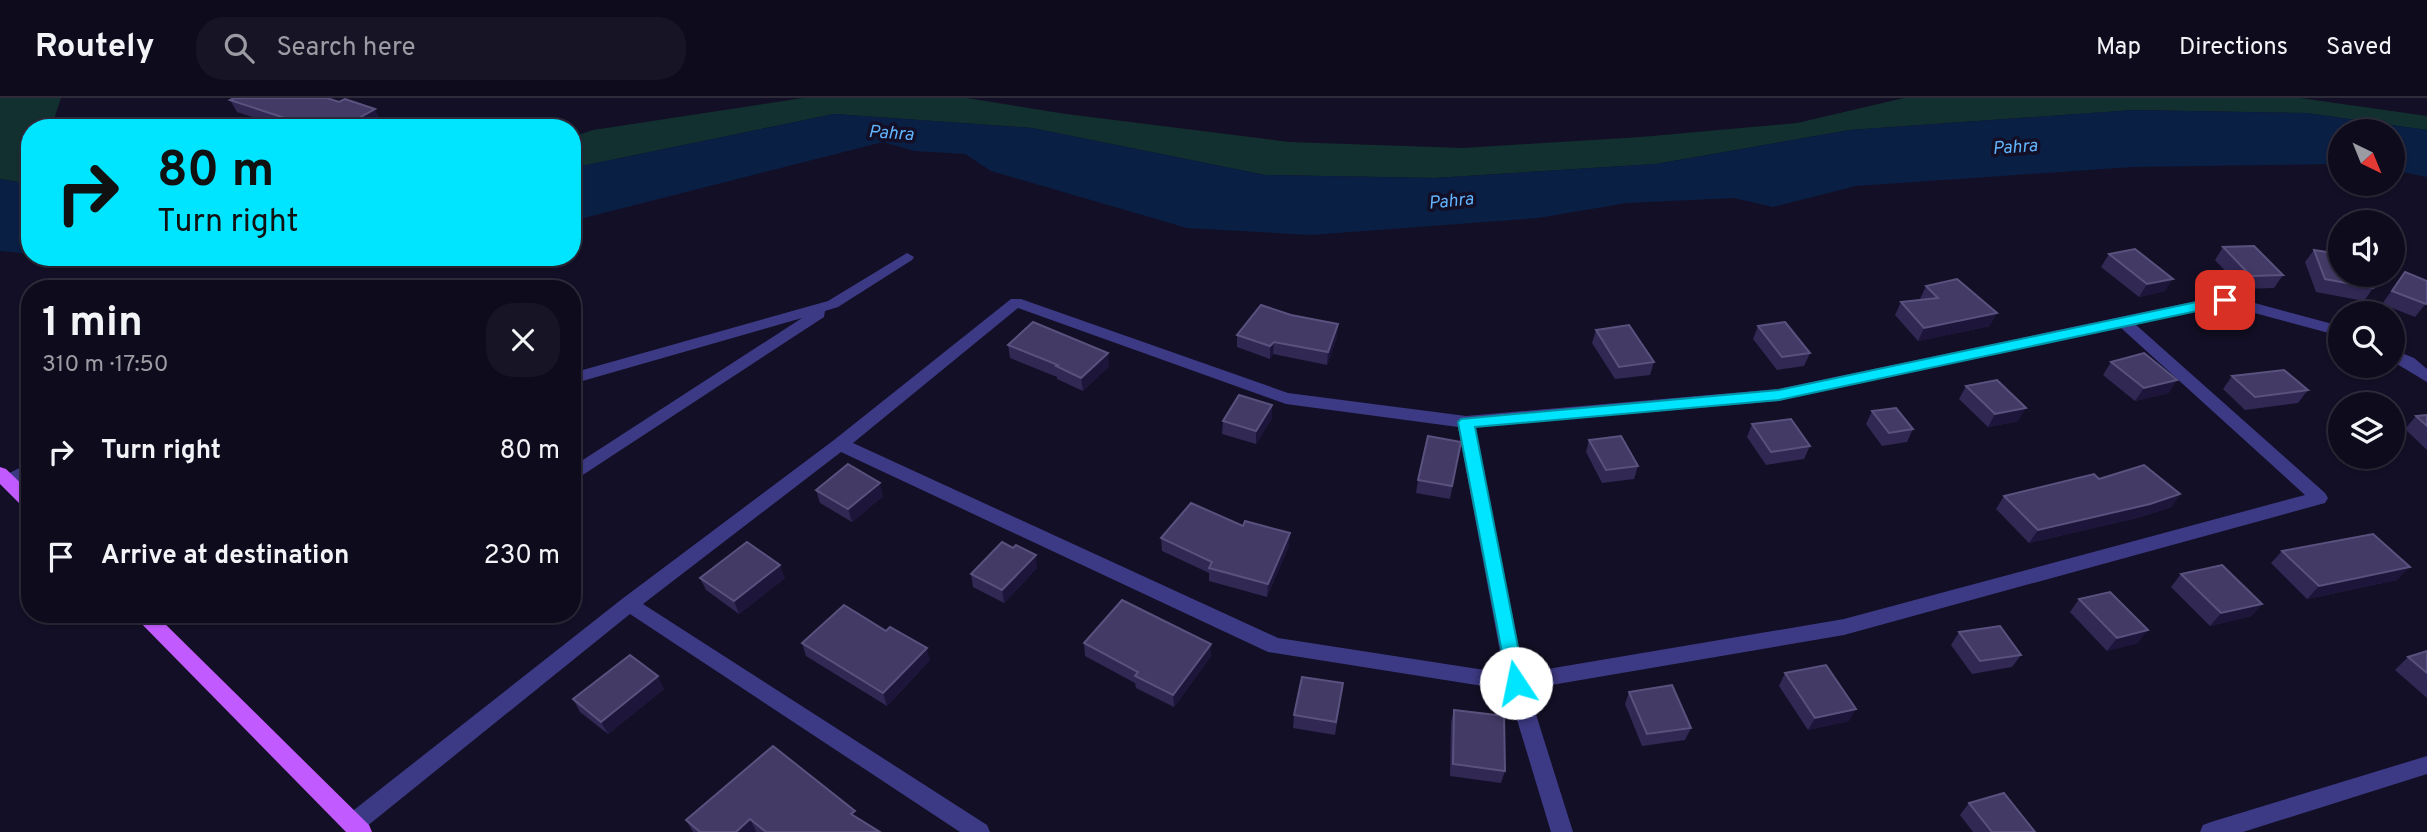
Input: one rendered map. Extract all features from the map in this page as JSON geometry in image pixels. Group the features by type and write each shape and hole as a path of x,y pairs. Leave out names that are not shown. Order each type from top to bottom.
{"main road":[{"path":"4,477 21,494"},
{"path":"151,623 357,828"}],"street":[{"path":"581,470 907,257"},
{"path":"357,828 629,604 840,444 1016,302 1286,398 1466,422 1779,395 2225,300 2328,327"},
{"path":"581,376 833,304"},
{"path":"840,444 1275,646 1516,683 1844,627 2319,498 2122,321"},
{"path":"2405,360 2427,377"},
{"path":"1466,422 1516,683 1562,832"},
{"path":"4,477 21,472"},
{"path":"629,604 979,832"},
{"path":"2211,832 2427,765"}],"green space":[{"path":"0,98 61,98 54,119 21,119 21,182 0,179"},
{"path":"803,98 967,98 1066,114 1289,142 1463,148 1641,137 1797,123 1904,98 2300,98 2427,116 2427,130 2405,127 2405,119 2349,119 2306,113 2134,110 1850,130 1656,164 1435,178 1265,175 1032,128 834,114 581,166 581,134"}],"water":[{"name":"Pahra","path":"2134,110 2306,113 2349,119 2328,119 2328,164 2132,167 1856,186 1773,207 1734,198 1627,203 1538,218 1310,235 1187,228 991,171 965,154 914,151 883,142 581,219 581,166 834,114 1032,128 1265,175 1435,178 1656,164 1850,130"},
{"path":"2405,127 2427,130 2427,177 2405,173"},
{"path":"0,179 21,182 21,253 0,251"}],"building":[{"path":"327,98 339,102 345,99 375,109 357,119 288,119 230,100"},
{"path":"2254,246 2283,275 2251,276 2223,247"},
{"path":"2135,249 2173,279 2147,284 2109,254"},
{"path":"2314,250 2328,252 2328,280 2325,279"},
{"path":"2405,272 2427,281 2427,302 2426,304 2392,291 2395,287 2405,287"},
{"path":"1957,279 1997,313 1924,328 1901,302 1938,298 1926,286"},
{"path":"1261,305 1291,315 1338,324 1328,352 1274,342 1270,346 1237,335"},
{"path":"1033,322 1108,353 1081,378 1056,366 1058,365 1008,345"},
{"path":"1785,322 1810,353 1782,357 1758,326"},
{"path":"1629,325 1654,362 1619,367 1596,330"},
{"path":"2144,353 2177,380 2144,388 2111,362"},
{"path":"2284,370 2308,390 2255,397 2232,376"},
{"path":"1997,380 2026,408 1995,414 1966,386"},
{"path":"1239,395 1272,405 1256,431 1223,421"},
{"path":"1896,408 1913,429 1889,433 1872,411"},
{"path":"2427,415 2427,426 2416,416"},
{"path":"1791,419 1810,446 1771,452 1752,424"},
{"path":"1428,436 1461,442 1452,486 1418,480"},
{"path":"1621,436 1638,466 1606,470 1589,440"},
{"path":"848,464 880,483 848,509 816,490"},
{"path":"2144,465 2180,494 2150,504 2038,530 2004,496 2094,474 2099,479"},
{"path":"1191,503 1243,526 1245,521 1290,533 1268,584 1209,568 1212,562 1161,538"},
{"path":"2373,534 2410,567 2319,586 2282,551"},
{"path":"747,542 780,565 734,601 700,578"},
{"path":"1002,542 1013,548 1016,545 1036,555 1002,590 971,574"},
{"path":"2222,565 2262,604 2221,613 2181,574"},
{"path":"2110,592 2148,630 2117,638 2079,599"},
{"path":"1122,600 1211,644 1173,695 1135,676 1138,672 1084,643"},
{"path":"844,605 886,631 890,627 927,648 883,693 802,643"},
{"path":"2000,626 2021,655 1980,661 1959,632"},
{"path":"2427,651 2427,673 2408,657"},
{"path":"630,655 658,676 601,722 573,699"},
{"path":"1826,665 1856,709 1815,718 1785,673"},
{"path":"1302,677 1343,683 1336,722 1294,715"},
{"path":"1672,685 1691,728 1647,734 1629,692"},
{"path":"1454,710 1504,716 1505,771 1453,764"},
{"path":"773,746 855,811 851,814 880,832 766,832 750,819 736,832 700,832 686,820"},
{"path":"2004,793 2035,832 1992,832 1969,803"}],"route":[{"path":"1516,683 1466,422 1779,395 2225,300"}]}
